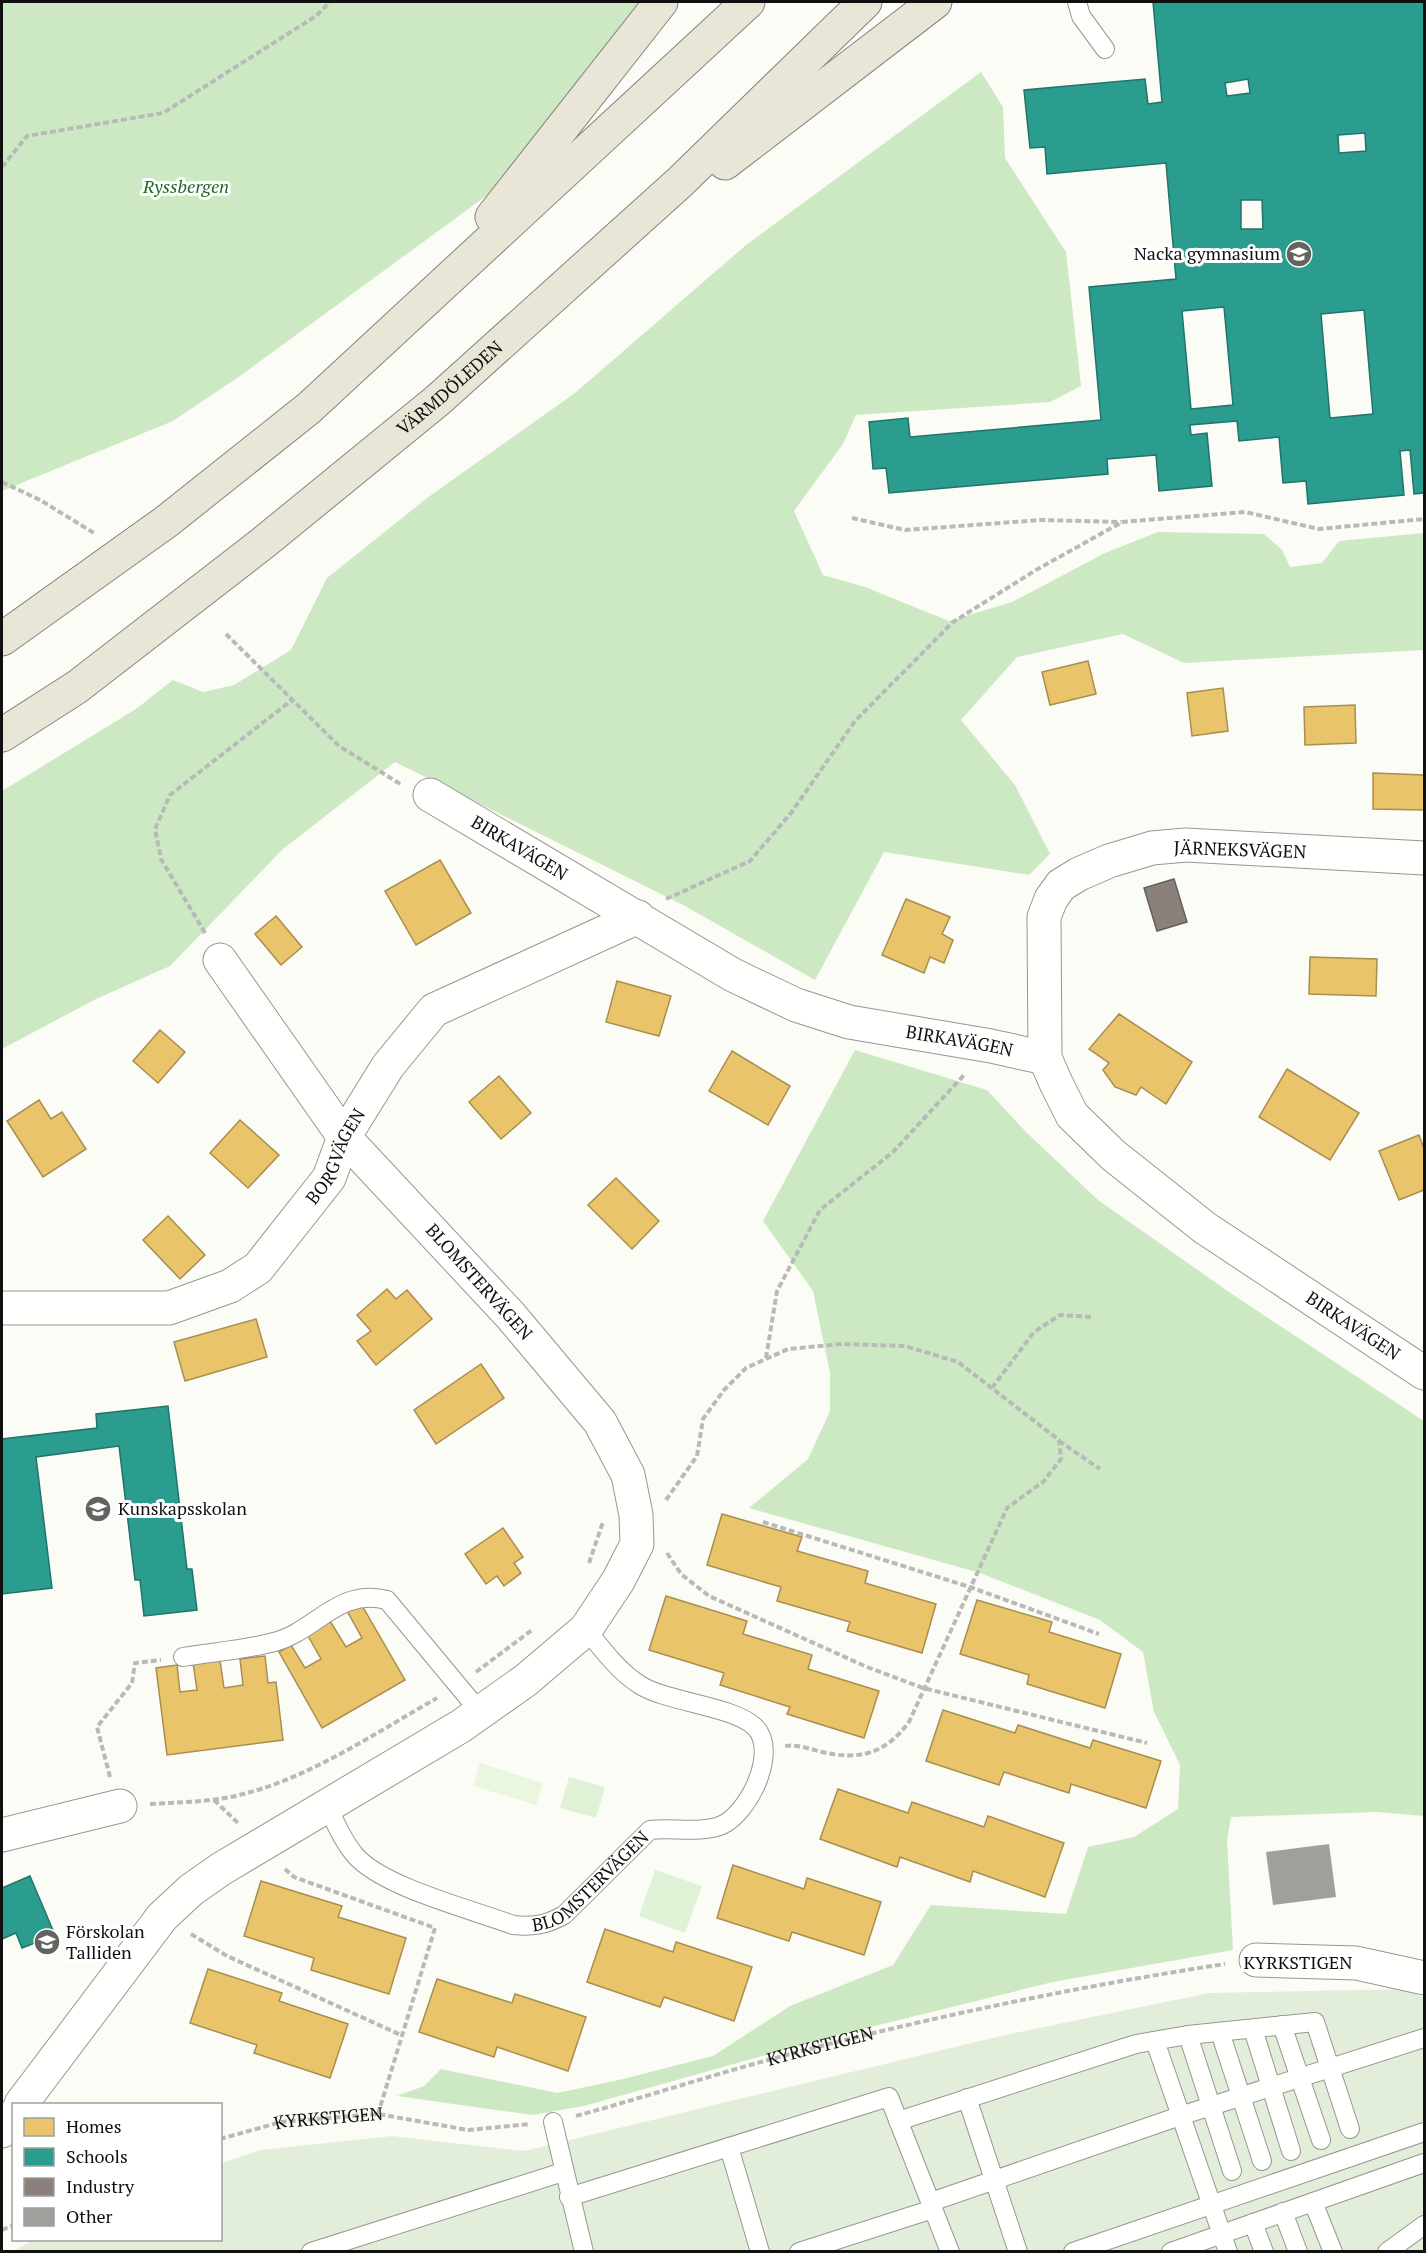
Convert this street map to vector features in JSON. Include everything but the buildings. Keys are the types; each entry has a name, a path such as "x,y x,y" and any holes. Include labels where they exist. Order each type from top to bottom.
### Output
{"highway":[{"path":"428,297 661,2"},
{"path":"2,639 167,521 292,422 748,2"},
{"name":"VÄRMDÖLEDEN","path":"2,735 77,687 263,543 438,400 679,183 865,2"},
{"path":"557,292 935,2"}],"street":[{"name":"BIRKAVÄGEN","path":"430,795 733,975 796,1005 849,1022 991,1046 1045,1058 1072,1115 1113,1155 1205,1228 1425,1373"},
{"name":"JÄRNEKSVÄGEN","path":"1045,1058 1044,917 1061,885 1079,874 1152,848 1186,845 1425,858"},
{"name":"BORGVÄGEN","path":"2,1308 169,1308 230,1286 258,1268 329,1178 344,1137 388,1066 434,1010 638,917"},
{"name":"BLOMSTERVÄGEN","path":"22,2103 162,1917 190,1890 259,1845 328,1806 480,1713 526,1680 586,1629 618,1581 637,1544 636,1515 628,1475 600,1422 511,1316 344,1137 220,960"},
{"path":"2,1834 120,1806"},
{"name":"KYRKSTIGEN","path":"1256,1960 1356,1963 1425,1978"},
{"path":"2,2131 12,2118"}],"lane":[{"path":"1077,2 1081,16 1105,49"},
{"path":"183,1657 276,1642 353,1599 373,1596 387,1600 480,1713"},
{"path":"586,1629 623,1671 641,1686 747,1722 756,1728 763,1750"},
{"name":"BLOMSTERVÄGEN","path":"328,1806 341,1835 355,1856 383,1878 513,1924 531,1927 549,1923 564,1915 650,1830 706,1828 722,1825 735,1817 742,1809 763,1768 763,1750"},
{"path":"898,2121 1136,2044 1188,2035 1315,2022 1350,2129"},
{"path":"1282,2025 1321,2140"},
{"path":"1253,2029 1291,2151"},
{"path":"1220,2032 1262,2161"},
{"path":"1188,2035 1232,2171"},
{"path":"799,2252 932,2206 993,2179 1180,2116 1425,2038"},
{"path":"1155,2041 1210,2206 1228,2252"},
{"path":"569,2197 889,2097 950,2252"},
{"path":"968,2098 1018,2252"},
{"path":"554,2122 563,2172 584,2252"},
{"path":"1073,2252 1425,2132"},
{"path":"729,2147 760,2252"},
{"path":"1171,2252 1425,2163"},
{"path":"311,2252 563,2172"},
{"path":"1312,2202 1334,2252"},
{"path":"1283,2212 1299,2252"},
{"path":"1253,2223 1264,2252"},
{"path":"1387,2252 1425,2225"}],"path":[{"path":"2,167 27,136 163,113 316,16 330,2"},
{"path":"2,482 40,500 95,533"},
{"path":"852,518 905,530 1041,520 1122,522 1245,512 1319,529 1425,519"},
{"path":"638,917 680,891 750,861 790,813 855,721 953,622 1036,570 1122,522"},
{"path":"226,634 339,746 399,784 430,795"},
{"path":"220,960 161,859 155,829 170,795 292,700"},
{"path":"766,1359 777,1291 820,1210 893,1152 991,1046"},
{"path":"992,1388 1034,1332 1059,1315 1092,1317"},
{"path":"586,1572 605,1517 657,1513 697,1456 703,1419 724,1390 746,1368 788,1349 842,1344 905,1346 958,1362 1100,1469"},
{"path":"763,1750 793,1745 827,1753 862,1754 883,1749 896,1740 909,1722 1007,1508 1044,1481 1061,1459 1059,1440"},
{"path":"763,1521 970,1587 1099,1634"},
{"path":"665,1549 681,1574 709,1596 867,1667 923,1688 1147,1743"},
{"path":"120,1806 213,1800 248,1793 323,1763 458,1686 541,1623"},
{"path":"108,1769 97,1727 132,1683 135,1663"},
{"path":"213,1800 294,1877 435,1928 378,2114"},
{"path":"162,1917 227,1956 401,2035"},
{"name":"KYRKSTIGEN","path":"222,2138 280,2122 378,2114 468,2130 554,2122 794,2053 961,2014 1158,1974 1256,1960"}],"green space":[{"name":"Ryssbergen","path":"2,2 643,2 523,169 240,376 173,421 2,491"},
{"path":"981,72 1003,107 1005,158 1066,252 1081,386 1050,402 856,415 843,444 794,511 823,575 865,587 949,621 1012,602 1105,553 1158,532 1264,534 1282,550 1290,567 1322,563 1339,541 1424,533 1424,650 1184,663 1123,634 1017,657 961,720 1015,785 1050,854 1029,875 884,852 815,980 685,906 395,762 283,849 170,966 96,999 2,1049 2,791 136,709 173,680 203,692 234,685 291,650 327,578 427,498 575,393 746,245"},
{"path":"855,1050 987,1090 1026,1132 1098,1200 1232,1294 1424,1421 1424,1816 1377,1812 1231,1817 1227,1840 1233,1950 1053,1982 834,2036 584,2106 532,2115 397,2096 424,2086 441,2069 557,2093 713,2056 790,2006 893,1965 931,1905 1066,1914 1088,1847 1134,1837 1178,1809 1180,1765 1154,1712 1143,1652 1100,1620 980,1573 749,1508 808,1459 830,1411 830,1373 813,1291 763,1221"},
{"path":"480,1763 543,1783 536,1805 473,1786"},
{"path":"569,1777 605,1787 596,1818 560,1808"},
{"path":"655,1870 702,1886 685,1933 639,1916"},
{"path":"1405,1989 1424,1998 1424,2251 12,2252 31,2241 222,2241 222,2163 261,2150 392,2136 524,2151 1005,2035 1209,1993"}],"place":[{"name":"Nacka gymnasium","path":"1299,254"},
{"name":"Kunskapsskolan","path":"98,1509"},
{"name":"Förskolan Talliden","path":"47,1942"}]}
